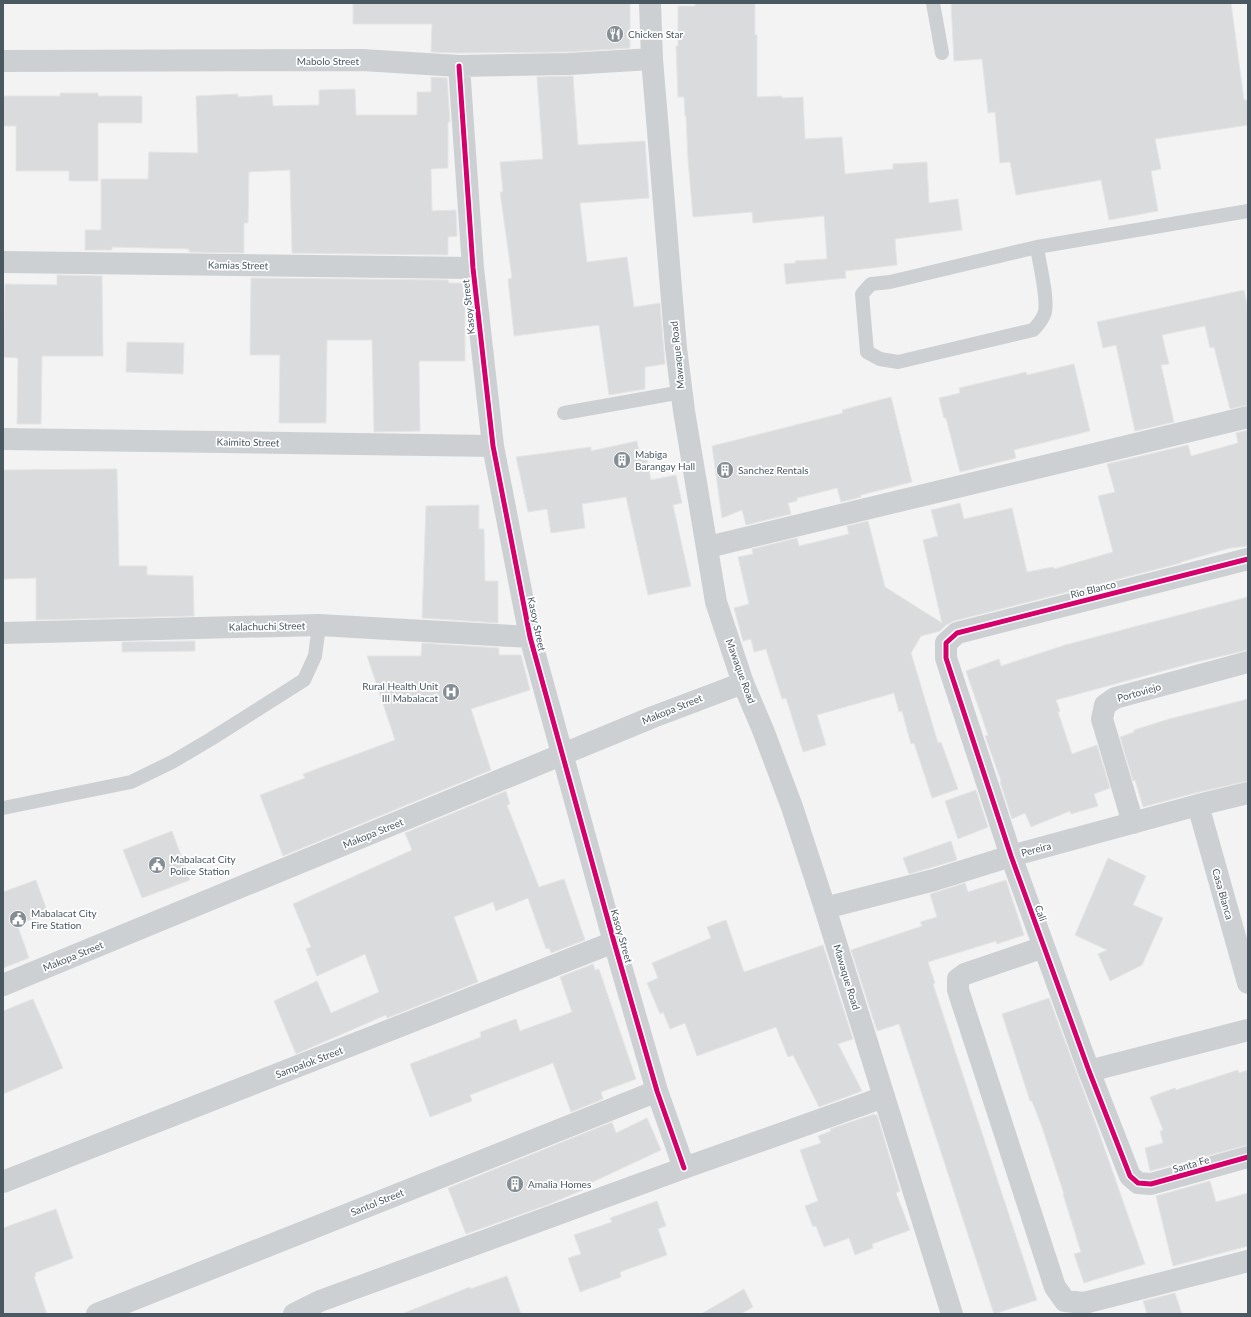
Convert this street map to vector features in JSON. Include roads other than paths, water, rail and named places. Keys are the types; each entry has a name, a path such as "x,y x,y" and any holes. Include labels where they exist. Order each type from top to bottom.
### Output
{"street":[{"name":"Mawaque Road","path":"650,3 652,59 675,341 716,602 743,682 792,807 952,1314"},
{"name":"Mabolo Street","path":"3,61 362,60 459,66 569,64 652,59"},
{"name":"Kasoy Street","path":"459,66 473,268 493,446 530,637 614,942 657,1091 684,1168"},
{"name":"Kamias Street","path":"3,262 473,268"},
{"path":"708,548 1248,417"},
{"name":"Kaimito Street","path":"3,439 493,446"},
{"name":"Rio Blanco","path":"946,643 957,633 1248,559"},
{"name":"Kalachuchi Street","path":"3,633 319,625 530,637"},
{"name":"Cali","path":"946,643 946,658 1011,856 1089,1071 1130,1176 1138,1183"},
{"name":"Portoviejo","path":"1133,823 1102,719 1105,705 1115,698 1248,662"},
{"name":"Makopa Street","path":"3,985 562,754 743,682"},
{"name":"Pereira","path":"825,908 934,880 1011,856 1198,805 1248,793"},
{"name":"Casa Blanca","path":"1198,805 1248,983"},
{"name":"Sampalok Street","path":"3,1182 614,942"},
{"path":"1044,947 965,974 958,979 958,990 1055,1287 1065,1301 1084,1303 1248,1261"},
{"path":"1089,1071 1248,1030"},
{"name":"Santol Street","path":"97,1314 657,1091"},
{"path":"294,1314 320,1301 684,1168 884,1097"},
{"name":"Santa Fe","path":"1138,1183 1151,1184 1248,1157"}],"lane":[{"path":"933,3 942,53"},
{"path":"1037,246 1045,297 1045,312 1041,322 1033,330 898,362 880,359 867,352 862,294 871,284 890,282 1037,246 1248,211"},
{"path":"564,413 682,392"},
{"path":"3,808 130,782 172,762 304,680 315,656 319,625"}],"place":[{"name":"Chicken Star","path":"615,34"},
{"name":"Mabiga Barangay Hall","path":"622,460"},
{"name":"Sanchez Rentals","path":"725,470"},
{"name":"Rural Health Unit III Mabalacat","path":"451,692"},
{"name":"Mabalacat City Police Station","path":"157,865"},
{"name":"Mabalacat City Fire Station","path":"18,919"},
{"name":"Amalia Homes","path":"515,1184"}]}
